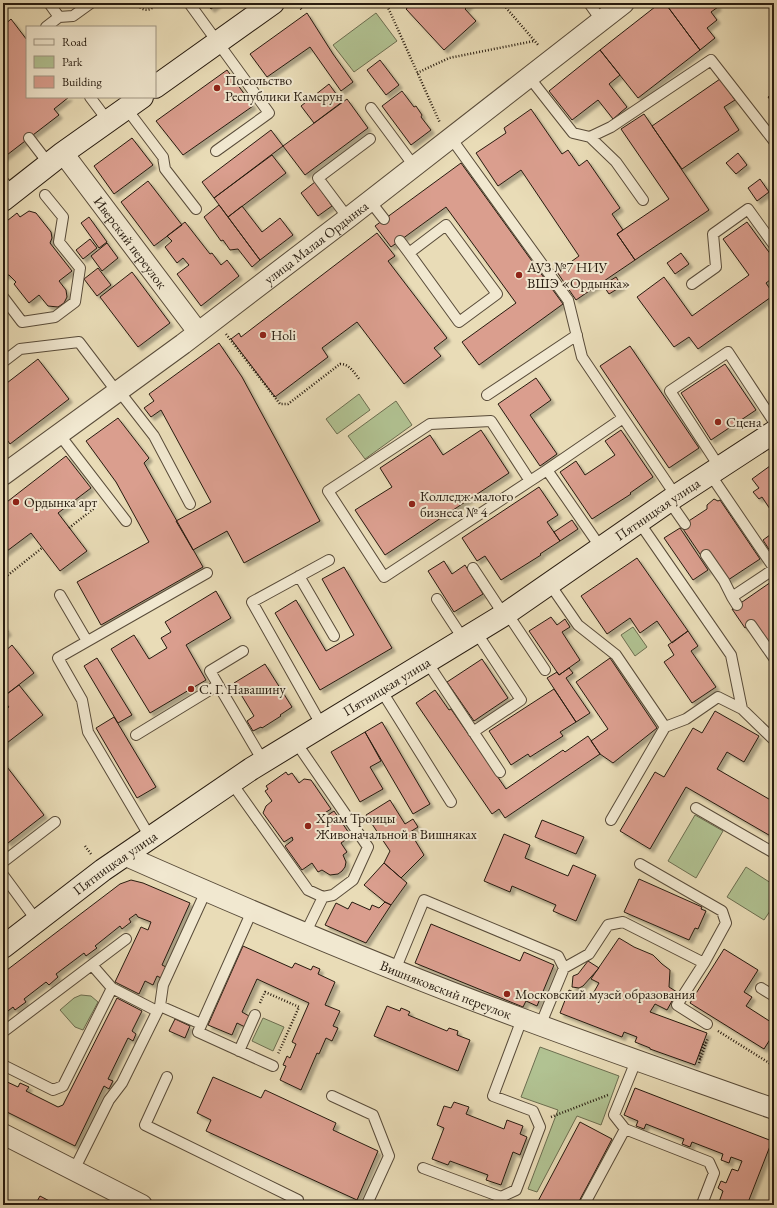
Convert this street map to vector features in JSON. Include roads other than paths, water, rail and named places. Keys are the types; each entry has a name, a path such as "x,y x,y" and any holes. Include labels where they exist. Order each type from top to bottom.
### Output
{"street":[{"path":"156,86 273,3"},
{"name":"улица Малая Ордынка","path":"3,475 198,332 370,201 414,166 446,132 529,77 624,3"},
{"path":"6,191 56,159 134,102"},
{"name":"Иверский переулок","path":"56,159 198,332"},
{"name":"Пятницкая улица","path":"3,947 124,855 231,782 295,741 505,614 673,498 774,432"},
{"name":"Вишняковский переулок","path":"124,855 305,934 395,970 540,1026 774,1109"},
{"path":"3,1134 142,1205"}],"lane":[{"path":"49,3 59,17"},
{"path":"47,26 59,17 72,16 91,3"},
{"path":"189,3 269,113 216,151"},
{"path":"589,3 602,20"},
{"path":"590,137 610,127 712,60 774,141"},
{"path":"529,77 573,133 590,137 616,162 643,200"},
{"path":"91,98 108,121"},
{"path":"134,102 163,157 166,169 196,210"},
{"path":"371,108 414,166"},
{"path":"446,132 568,300 582,357 623,418 673,498 685,524"},
{"path":"29,138 56,159"},
{"path":"348,218 318,178 370,139"},
{"path":"3,297 22,322 56,317 75,302 80,268 59,242 63,217 46,195"},
{"path":"370,201 384,219"},
{"path":"692,284 716,266 713,234 748,209 774,245"},
{"path":"400,241 408,253 459,322 497,294 446,225 408,253"},
{"path":"487,395 576,335"},
{"path":"3,362 20,349 79,342 154,436 190,504"},
{"path":"706,555 724,581 735,601 774,569 715,471 670,390 728,352 774,422"},
{"path":"530,481 491,421 438,423 430,424 328,491 384,577 547,470 623,418"},
{"path":"59,434 126,521"},
{"path":"547,470 601,548"},
{"path":"640,522 731,655 742,709"},
{"path":"322,726 252,602 329,560"},
{"path":"473,568 545,670"},
{"path":"150,837 88,732 82,700 58,658 207,573"},
{"path":"299,576 334,636"},
{"path":"549,583 578,625 616,656 665,727"},
{"path":"60,595 86,641"},
{"path":"437,599 470,636 521,700 473,732"},
{"path":"751,625 774,658"},
{"path":"243,651 210,671 263,761"},
{"path":"427,662 500,772"},
{"path":"136,735 218,685"},
{"path":"381,690 451,802"},
{"path":"611,820 665,727 686,719 718,697 742,709 774,740"},
{"path":"231,782 308,890 323,897 332,895 353,880 368,847 295,741"},
{"path":"696,808 774,853"},
{"path":"3,862 56,822"},
{"path":"640,864 722,911 726,923 704,963 677,1005 710,1026"},
{"path":"3,875 38,921"},
{"path":"74,1170 109,1100 122,1083 159,1008 163,985 206,891"},
{"path":"305,934 323,897"},
{"path":"395,970 424,900 558,956 564,968"},
{"path":"252,911 198,1032 273,1066"},
{"path":"540,1026 564,968 589,954 608,925 623,922 704,963"},
{"path":"3,1032 126,939"},
{"path":"92,965 112,988 201,1024"},
{"path":"3,1065 52,1090 63,1086 112,988"},
{"path":"760,988 774,996"},
{"path":"239,1051 255,1015"},
{"path":"423,1168 501,1197 516,1190 540,1127 533,1111 493,1096 522,1019"},
{"path":"636,1061 614,1115 625,1129 710,1162 714,1173 703,1205"},
{"path":"167,1077 145,1125 298,1200 298,1205"},
{"path":"332,1096 373,1115 389,1156 367,1204 365,1205"},
{"path":"584,1205 625,1129"}],"tram line":[{"path":"771,1205 774,1198"}],"place":[{"name":"Посольство Республики Камерун","path":"217,88"},
{"name":"АУЗ №7 НИУ ВШЭ «Ордынка»","path":"519,275"},
{"name":"Holi","path":"263,335"},
{"name":"Сцена","path":"718,422"},
{"name":"Ордынка арт","path":"16,502"},
{"name":"Колледж малого бизнеса № 4","path":"412,504"},
{"name":"С. Г. Навашину","path":"191,689"},
{"name":"Храм Троицы Живоначальной в Вишняках","path":"308,826"},
{"name":"Московский музей образования","path":"507,994"}]}
